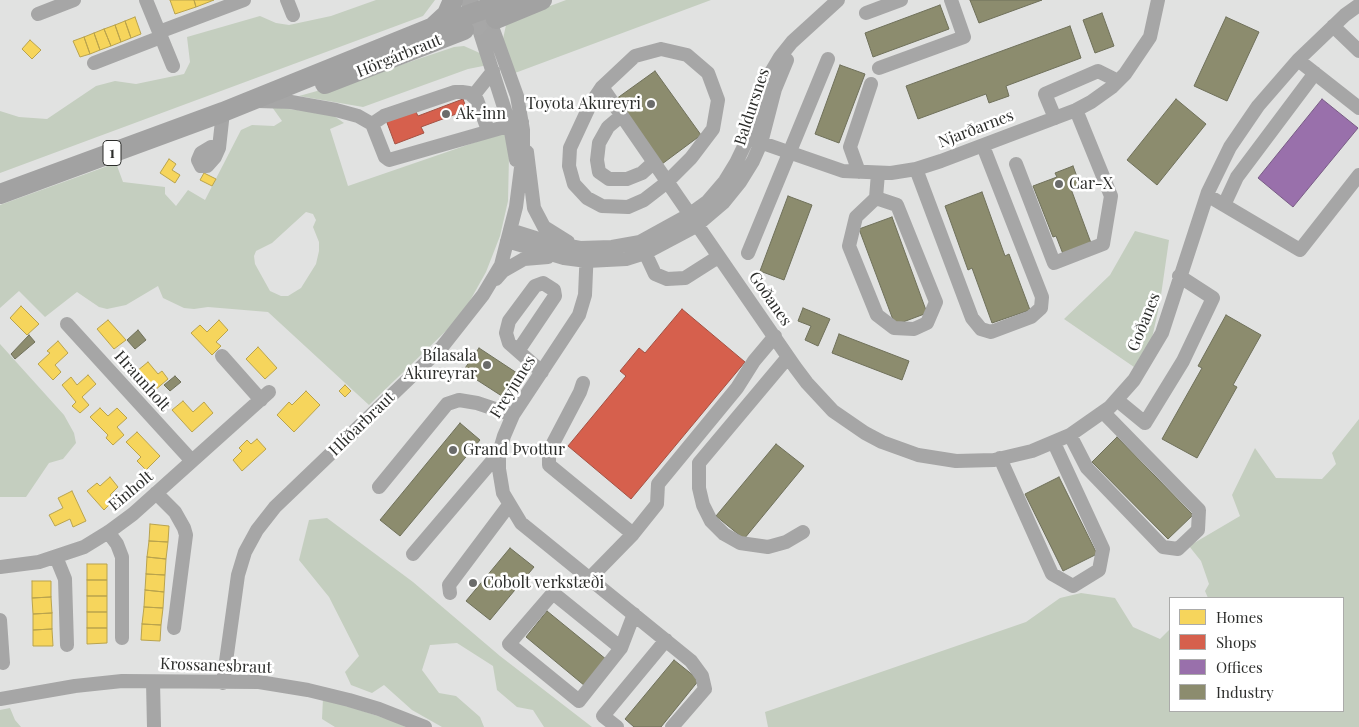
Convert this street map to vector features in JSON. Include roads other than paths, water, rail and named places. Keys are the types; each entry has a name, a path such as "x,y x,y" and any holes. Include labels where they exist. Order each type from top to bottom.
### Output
{"highway":[{"path":"431,28 444,18 453,0"},
{"name":"Hörgárbraut","path":"0,194 224,112 431,28 510,0"},
{"name":"Hörgárbraut","path":"252,101 322,85 480,11 542,0"}],"street":[{"path":"38,14 74,0"},
{"path":"146,0 173,66"},
{"path":"94,63 244,0"},
{"path":"287,0 293,15"},
{"name":"Baldursnes","path":"509,235 626,259 722,203 740,182 754,141 790,55 811,26 838,0"},
{"path":"866,13 901,0"},
{"path":"879,68 964,38 950,0"},
{"name":"Njarðarnes","path":"754,141 843,171 878,173 916,169 983,146 1076,110 1091,102 1118,81 1137,58 1150,37 1158,0"},
{"name":"Goðanes","path":"602,87 692,221 807,383 833,410 848,422 882,442 900,449 937,458 975,461 1032,452 1070,435 1117,400 1134,380 1154,350 1168,316 1206,195 1230,147 1258,106 1298,60 1333,26 1359,5"},
{"name":"Hlíðarbraut","path":"480,11 493,71 518,126"},
{"name":"Hlíðarbraut","path":"223,682 238,575 245,552 257,530 275,507 442,347 483,295 501,264 516,207 519,171 523,152 510,75 480,11"},
{"path":"1333,26 1359,50"},
{"path":"652,50 670,50 687,55 708,73 718,100 713,129 691,158 666,183 636,204 620,208 594,203 580,192 574,184 568,166 570,148 590,105 602,87 627,61 652,50"},
{"path":"748,252 828,60"},
{"path":"1298,60 1359,108"},
{"path":"473,96 493,71"},
{"path":"1055,118 1045,94 1098,71 1118,81"},
{"path":"1224,205 1237,177 1315,73"},
{"path":"859,172 850,147 871,84"},
{"path":"372,124 378,118 455,92 462,92 473,96 477,100 488,130"},
{"path":"252,101 290,102 358,116 372,124 385,157 389,160 488,130 518,126 532,200 539,219 554,234 585,252"},
{"path":"1016,164 1054,263 1103,244 1111,196 1076,110"},
{"path":"219,148 219,131 224,112"},
{"path":"621,116 608,127 599,143 597,160 600,172 609,179 626,179 642,173 653,163"},
{"path":"916,169 972,318 981,329 991,332 1031,317 1041,308 1042,297 983,146"},
{"path":"876,198 898,205 936,302 927,323 914,329 894,328 876,315 849,246 856,217 876,198 878,173"},
{"path":"1206,195 1300,250 1359,175"},
{"name":"Baldursnes","path":"509,235 564,258 585,252"},
{"path":"643,248 655,274 667,279 685,278 718,257"},
{"name":"Freyjunes","path":"585,252 585,295 579,315 513,416 499,453 499,469 503,493 521,523 691,661 702,676 705,689 672,727"},
{"path":"483,295 503,272 524,259 542,256 564,258"},
{"path":"1117,400 1145,423 1183,361 1213,298 1180,276"},
{"name":"Hraunholt","path":"67,324 192,461"},
{"path":"590,578 633,534 657,504 658,484 737,388 754,361 775,336"},
{"path":"518,351 542,372"},
{"name":"Einholt","path":"0,567 39,562 84,547 108,532 156,494 265,396 222,356"},
{"path":"788,356 699,463 699,488 703,505 711,521 724,534 740,543 768,546 786,542 803,532"},
{"path":"582,383 579,395 549,452 549,465 633,534"},
{"path":"379,487 447,404 459,400 477,403 513,416"},
{"path":"1070,435 1087,468 1163,547 1178,549 1198,530 1199,510 1103,412"},
{"path":"1000,458 1052,574 1073,586 1099,570 1103,550 1054,443"},
{"path":"413,554 499,453"},
{"path":"156,494 175,512 186,535 174,628"},
{"path":"450,593 449,585 509,505"},
{"path":"108,532 117,544 122,558 122,638"},
{"path":"56,556 65,579 67,645"},
{"path":"620,648 553,593 509,644 579,701 620,648 634,614"},
{"path":"0,620 3,663"},
{"path":"617,727 603,716 666,640"},
{"name":"Krossanesbraut","path":"0,699 75,686 122,681 259,682 314,691 379,709 425,727"},
{"path":"153,682 154,727"}],"place":[{"name":"Toyota Akureyri","path":"651,104"},
{"name":"Ak-inn","path":"446,114"},
{"name":"Car-X","path":"1059,184"},
{"name":"Bílasala Akureyrar","path":"487,365"},
{"name":"Grand Þvottur","path":"453,450"},
{"name":"Cobolt verkstæði","path":"473,583"}]}
